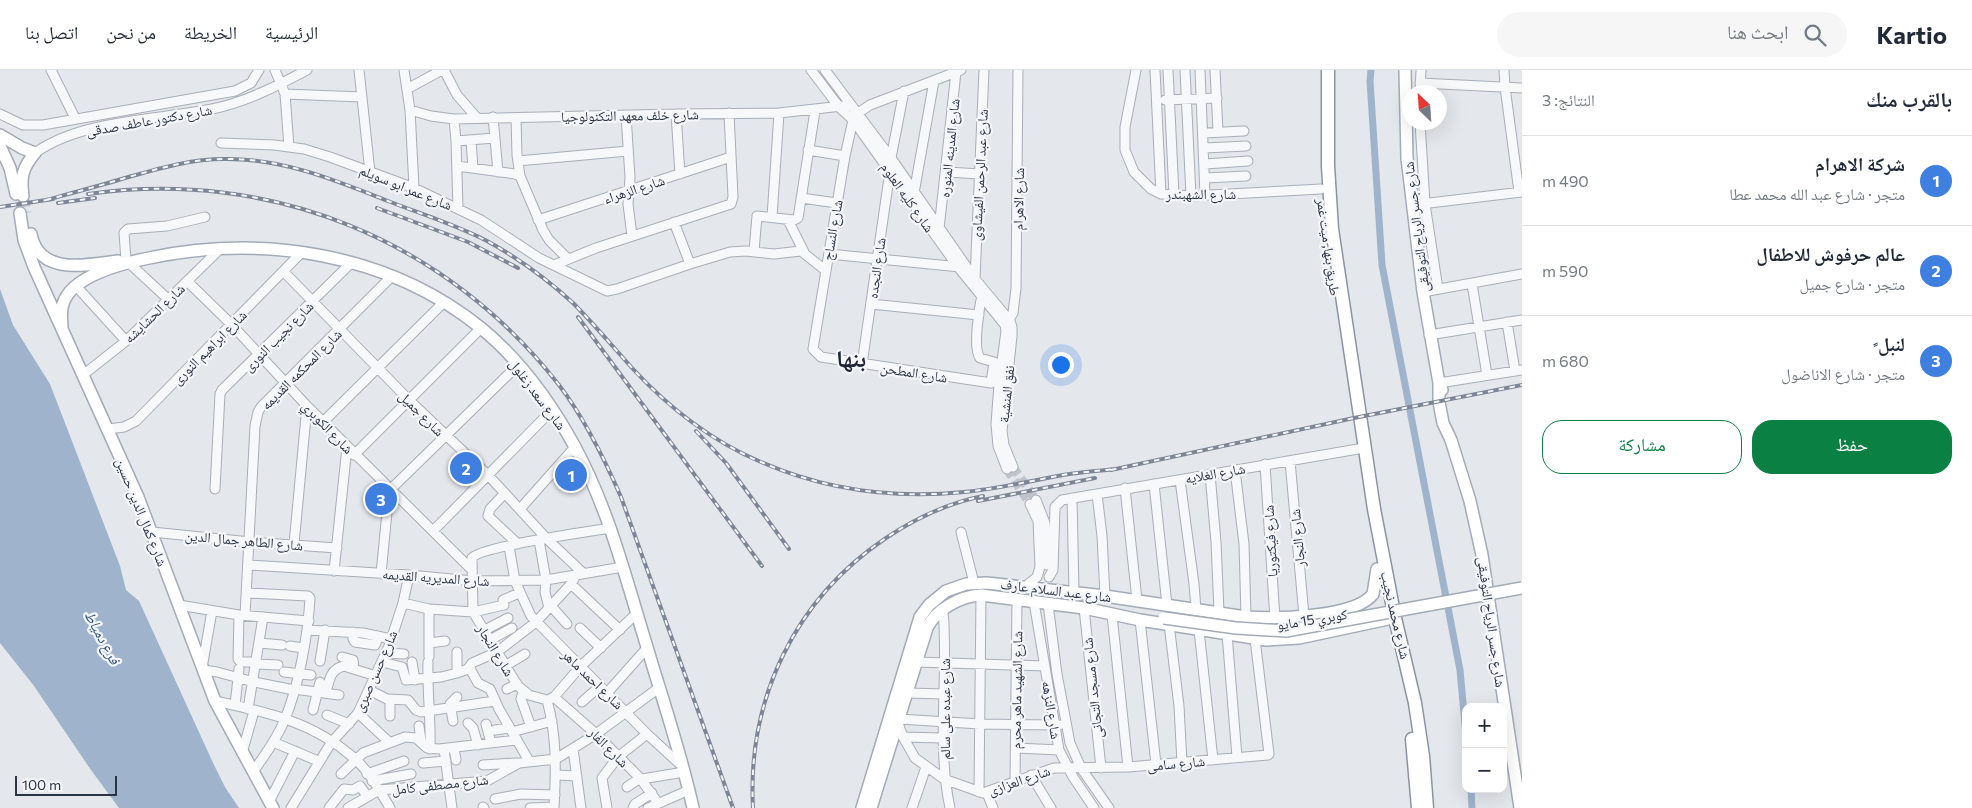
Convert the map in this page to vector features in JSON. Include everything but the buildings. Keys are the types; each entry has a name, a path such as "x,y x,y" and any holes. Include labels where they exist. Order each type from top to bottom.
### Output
{"highway":[{"name":"طريق بنها, ميت غمر","path":"1321,70 1321,189 1358,423"},
{"name":"طريق بنها, ميت غمر","path":"1328,70 1328,186 1331,245"},
{"name":"شارع محمد نجيب","path":"1358,423 1358,449 1415,703 1420,773 1418,808"},
{"name":"شارع محمد نجيب","path":"1358,423 1377,569 1403,678 1419,757"},
{"name":"شارع محمد نجيب","path":"1420,773 1427,808"}],"main road":[{"name":"شارع جسر الرياح التوفيقى","path":"1405,70 1406,135 1413,205 1423,292 1439,384 1440,407 1445,429 1451,440 1470,501 1482,555 1520,795 1520,808"},
{"path":"0,135 22,148 35,152 22,171 20,196 0,146"},
{"name":"شارع سعد زغلول","path":"23,213 39,254 44,259 61,264 127,262 178,252 221,248 252,247 302,252 351,263 392,276 444,302 481,328 536,386 575,447 592,482 611,528 660,687 684,769 693,808"},
{"name":"شارع كمال الدين حسين","path":"23,213 28,253 108,429 152,532 215,701 271,805"},
{"name":"شارع سعد زغلول","path":"62,329 63,302 76,286 90,276 127,262"},
{"name":"شارع عبد السلام عارف","path":"1166,615 1196,609 1246,617 1275,619 1304,616 1360,604 1366,600 1374,589 1377,569"},
{"name":"كوبري 15 مايو","path":"1140,620 1146,615 1166,615 1286,625 1522,581"},
{"path":"966,597 962,590 970,583"},
{"name":"شارع عبد السلام عارف","path":"871,808 897,722 920,617 941,594 970,583 1026,586 1137,600 1199,630 1255,639 1299,638 1388,619"},
{"name":"كوبري 15 مايو","path":"1105,596 1110,604 1166,615 1236,628 1286,631 1522,588"},
{"path":"941,594 948,597 946,608"},
{"name":"شارع عبد السلام عارف","path":"862,808 897,722 929,624 946,608 966,597 981,595 1084,608 1140,620"}],"street":[{"path":"51,70 75,118"},
{"name":"شارع دكتور عاطف صدقى","path":"0,114 13,122 33,126 236,91 251,84 259,70"},
{"path":"275,70 286,94 289,147"},
{"name":"شارع دكتور عاطف صدقى","path":"35,152 90,128 213,109 236,103 307,70"},
{"path":"359,70 370,172"},
{"path":"404,70 410,110 414,188"},
{"path":"407,90 443,70 457,95 477,118"},
{"name":"شارع عبد الرحمن الفيشاوى","path":"974,279 984,70"},
{"name":"شارع الاهرام","path":"1007,323 1014,308 1016,288 1018,70"},
{"name":"شارع الشهبندر","path":"1136,70 1125,127 1125,150 1134,172 1151,189 1161,194 1191,196 1321,189"},
{"path":"1155,70 1161,194"},
{"path":"1168,70 1174,195"},
{"path":"1185,70 1191,196"},
{"path":"1200,70 1205,195"},
{"path":"1215,70 1218,132"},
{"path":"1420,85 1421,70"},
{"path":"1413,205 1520,192 1518,154 1505,87 1504,70"},
{"path":"856,117 870,105 959,71"},
{"name":"شارع المدينه المنوره","path":"939,229 959,71"},
{"name":"شارع كليه العلوم","path":"819,72 851,105 856,117 890,171 982,294 1007,323"},
{"name":"شارع كليه العلوم","path":"819,72 840,108 856,117 891,158 962,267 974,279 982,294"},
{"path":"914,193 934,81"},
{"path":"1447,88 1522,88"},
{"path":"236,91 236,103"},
{"path":"891,158 904,91"},
{"path":"286,94 362,96"},
{"path":"1157,100 1217,98"},
{"name":"شارع خلف معهد التكنولوجيا","path":"410,110 431,116 454,119 729,113 779,114 840,108 851,105"},
{"path":"754,251 755,218 758,215 791,220 798,216 815,111"},
{"path":"554,266 567,258 732,203 729,113"},
{"path":"676,114 680,174"},
{"path":"772,217 779,114"},
{"path":"626,115 628,204 632,236"},
{"path":"493,117 498,172"},
{"name":"شارع النساج","path":"813,349 837,203 856,117"},
{"path":"516,118 520,176 538,220 549,240 567,258"},
{"path":"454,119 458,208"},
{"name":"شارع جسر الرياح التوفيقى","path":"1420,130 1425,204 1438,289"},
{"path":"1204,133 1244,131"},
{"path":"456,141 495,138"},
{"path":"472,140 473,168"},
{"name":"شارع عمر ابو سويلم","path":"221,143 289,147 317,153 414,188 458,208 504,233 554,266 602,289 611,290 730,252 754,251 774,254 792,251 804,252"},
{"path":"1204,148 1246,146"},
{"path":"808,150 846,156"},
{"path":"518,161 628,151"},
{"name":"شارع الزهراء","path":"538,220 731,158"},
{"path":"1204,164 1248,161"},
{"path":"457,166 520,176"},
{"name":"شارع النجده","path":"862,364 890,171"},
{"path":"947,172 980,174"},
{"path":"1205,178 1246,176"},
{"path":"801,198 837,203"},
{"path":"169,300 127,262 124,233 128,229 167,226 206,217"},
{"path":"791,220 804,252 826,270"},
{"path":"674,222 690,264"},
{"name":"شارع الحشايشه","path":"83,374 126,341 221,248"},
{"name":"شارع ابراهيم النورى","path":"108,429 124,427 136,421 302,252"},
{"path":"829,254 962,267"},
{"name":"شارع نجيب النورى","path":"215,489 220,394 222,390 351,263"},
{"name":"شارع جميل","path":"284,272 377,368 505,493 543,540 580,574"},
{"path":"1423,292 1522,274"},
{"name":"شارع المحكمه القديمه","path":"257,663 241,662 238,659 242,615 247,593 256,419 262,407 392,276"},
{"name":"شارع الكوبري","path":"187,281 260,354 285,383 347,447 472,570"},
{"path":"1472,284 1487,375"},
{"path":"76,286 126,341"},
{"path":"871,304 979,316 982,294"},
{"path":"323,422 444,302"},
{"name":"شارع المطحن","path":"813,349 821,357 989,383 992,381 994,364 991,360 984,360 978,355 979,316"},
{"path":"1430,335 1522,320"},
{"path":"1439,384 1518,370 1507,322"},
{"name":"نفق المنشية","path":"1007,323 1012,327 1012,336 1002,432 1010,468"},
{"path":"354,454 481,328"},
{"path":"381,574 388,502 391,491 518,365"},
{"path":"294,544 307,406"},
{"path":"433,531 552,410"},
{"path":"334,571 347,447"},
{"path":"520,510 575,447"},
{"name":"شارع الغلايه","path":"1072,498 1358,449"},
{"name":"شارع النجار","path":"1290,461 1304,616"},
{"name":"شارع فيكتوريا","path":"1265,464 1275,619"},
{"path":"1235,470 1244,544 1246,617"},
{"path":"1210,474 1216,542 1218,612"},
{"path":"1180,480 1196,609"},
{"path":"1154,484 1166,615 1179,706 1182,763"},
{"path":"1125,488 1137,600"},
{"path":"505,493 490,509 488,516 513,545"},
{"path":"1097,494 1105,596"},
{"path":"1049,577 1053,570 1055,507 1062,500 1072,498 1074,592"},
{"path":"1026,586 1037,577 1040,567 1038,521 1033,502 1045,523 1049,577 1053,589"},
{"path":"472,570 472,558 475,554 513,545 611,528"},
{"name":"شارع الطاهر جمال الدين","path":"152,532 250,542 337,548"},
{"path":"962,532 970,583"},
{"path":"543,540 545,592 550,607 567,624"},
{"name":"شارع احمد ماهر","path":"513,545 515,582 527,610 536,622 684,769"},
{"name":"شارع المديريه القديمه","path":"249,564 473,581 515,582 546,580 623,567"},
{"name":"شارع النجار","path":"472,570 473,612 483,631 505,666 529,696 551,698"},
{"path":"382,662 402,667 406,680 427,679 457,673 470,667 472,663 497,652 536,622 580,574"},
{"name":"شارع حسن صبرى","path":"291,808 331,742 358,713 386,653 403,603 409,575"},
{"path":"571,584 620,630"},
{"path":"247,593 308,596 310,598 308,625 298,673 285,718 273,742 253,772"},
{"path":"403,603 429,609 473,612 503,603 519,593"},
{"path":"981,595 980,724 983,792 993,808"},
{"name":"شارع الشهيد ماهر محرم","path":"1016,781 1017,600"},
{"name":"شارع النزهه","path":"1034,602 1059,750 1067,767 1094,808"},
{"name":"شارع النزهه","path":"1048,604 1057,674 1070,743 1081,768 1109,808"},
{"path":"179,605 263,617 325,630 353,632 355,642 374,645 378,636 391,639"},
{"name":"شارع عبده على سالم","path":"946,608 942,738 944,779 950,808"},
{"name":"شارع مسجد التجانى","path":"1084,608 1101,768"},
{"path":"429,609 427,679 430,712 430,749"},
{"path":"212,611 203,669 254,682 294,689 321,689 339,695"},
{"path":"530,808 554,808 556,759 551,698 580,667 637,613"},
{"path":"1112,614 1128,767"},
{"path":"242,753 251,710 263,617"},
{"path":"483,631 508,618"},
{"path":"1140,620 1156,764"},
{"path":"490,640 512,628"},
{"path":"580,628 601,648"},
{"path":"320,661 325,630"},
{"path":"1199,630 1213,760"},
{"path":"1227,634 1237,758"},
{"name":"شارع سامى","path":"1081,768 1182,763 1269,754 1255,639"},
{"path":"429,642 445,642"},
{"path":"260,643 303,648"},
{"path":"607,693 647,648"},
{"path":"457,652 457,673"},
{"path":"354,666 356,653"},
{"path":"386,653 404,654"},
{"path":"505,666 525,654"},
{"path":"342,657 352,660 354,666"},
{"path":"412,662 415,680"},
{"path":"917,662 1045,666"},
{"path":"257,663 311,675"},
{"path":"313,710 321,689 336,669 344,666 354,666 376,676"},
{"path":"470,667 478,683 490,689 494,701 529,761"},
{"path":"235,705 239,669"},
{"path":"582,702 600,686"},
{"path":"507,689 520,687 521,699 531,727"},
{"name":"شارع مصطفى كامل","path":"348,808 379,790 487,781 519,763 556,759 596,734 660,687"},
{"path":"369,690 382,698 404,698 417,711 430,712 494,701"},
{"path":"907,694 944,694"},
{"path":"453,721 450,708 451,701 457,698"},
{"name":"شارع الفار","path":"551,698 596,734 641,778 658,803"},
{"path":"390,699 390,716"},
{"path":"215,701 285,718 309,728 355,759 379,790 386,807"},
{"path":"358,713 389,742"},
{"path":"327,715 349,724"},
{"path":"341,774 355,759 368,750 409,736 421,741 430,749 454,748 491,743 513,733 552,721"},
{"path":"897,722 1066,725"},
{"path":"897,722 942,738"},
{"name":"شارع العزازى","path":"897,722 916,758 926,767 944,779 983,792 1054,768 1081,768"},
{"path":"468,723 473,728 478,745"},
{"path":"486,724 491,743"},
{"path":"419,726 421,741"},
{"path":"495,730 513,733"},
{"path":"607,808 602,778 618,757 647,734"},
{"path":"273,742 318,762"},
{"path":"454,748 456,760"},
{"path":"1016,748 1059,750"},
{"path":"444,749 452,808"},
{"path":"573,749 581,808"},
{"path":"271,805 295,751"},
{"path":"370,777 404,761"},
{"path":"423,763 446,761"},
{"path":"483,765 519,763"},
{"path":"912,808 926,767"},
{"path":"627,787 641,778 684,769"},
{"path":"370,777 411,774"},
{"path":"556,775 577,776"},
{"path":"1031,775 1046,806"},
{"path":"330,808 344,789 353,790 360,786 367,796"},
{"path":"648,808 689,790"},
{"path":"633,808 635,804 652,793"},
{"path":"495,799 521,794 555,795"}],"water":[{"name":"فرع دمياط","path":"0,289 13,325 50,384 120,566 126,590 139,601 214,765 225,787 239,808 119,808 34,686 0,643"}],"waterway":[{"path":"1371,70 1370,81 1382,265 1460,670 1463,703"},
{"path":"1471,793 1472,808"}],"tunnel":[{"path":"23,196 26,213"},
{"path":"1013,467 1036,500"},
{"path":"1007,469 1030,504"}],"railway":[{"path":"46,200 161,168 211,159 246,160 287,166 328,178 451,225 475,235 510,254 543,277 573,303 633,369 676,410 709,434 743,454 785,472 835,486 861,490 886,493 938,494 976,491 1069,474 1116,469"},
{"path":"88,194 156,189 222,192 287,205 349,225 408,254 463,290 514,334 559,385 586,425 608,468 621,497 733,808"},
{"path":"58,203 95,198"},
{"path":"0,207 53,199"},
{"path":"377,208 468,242 518,268"},
{"path":"578,317 762,566"},
{"path":"1111,470 1354,418 1522,385"},
{"path":"696,431 726,463 789,549"},
{"path":"978,501 1095,478"},
{"path":"753,808 753,768 758,728 768,691 783,655 802,621 826,591 854,563 886,538 933,512 983,496"}],"place":[{"name":"عالم حرفوش للاطفال","path":"466,468"},
{"name":"شركة الاهرام","path":"571,475"},
{"name":"لنبل ً","path":"381,499"}],"district":[{"name":"بنها","path":"851,357"}]}
